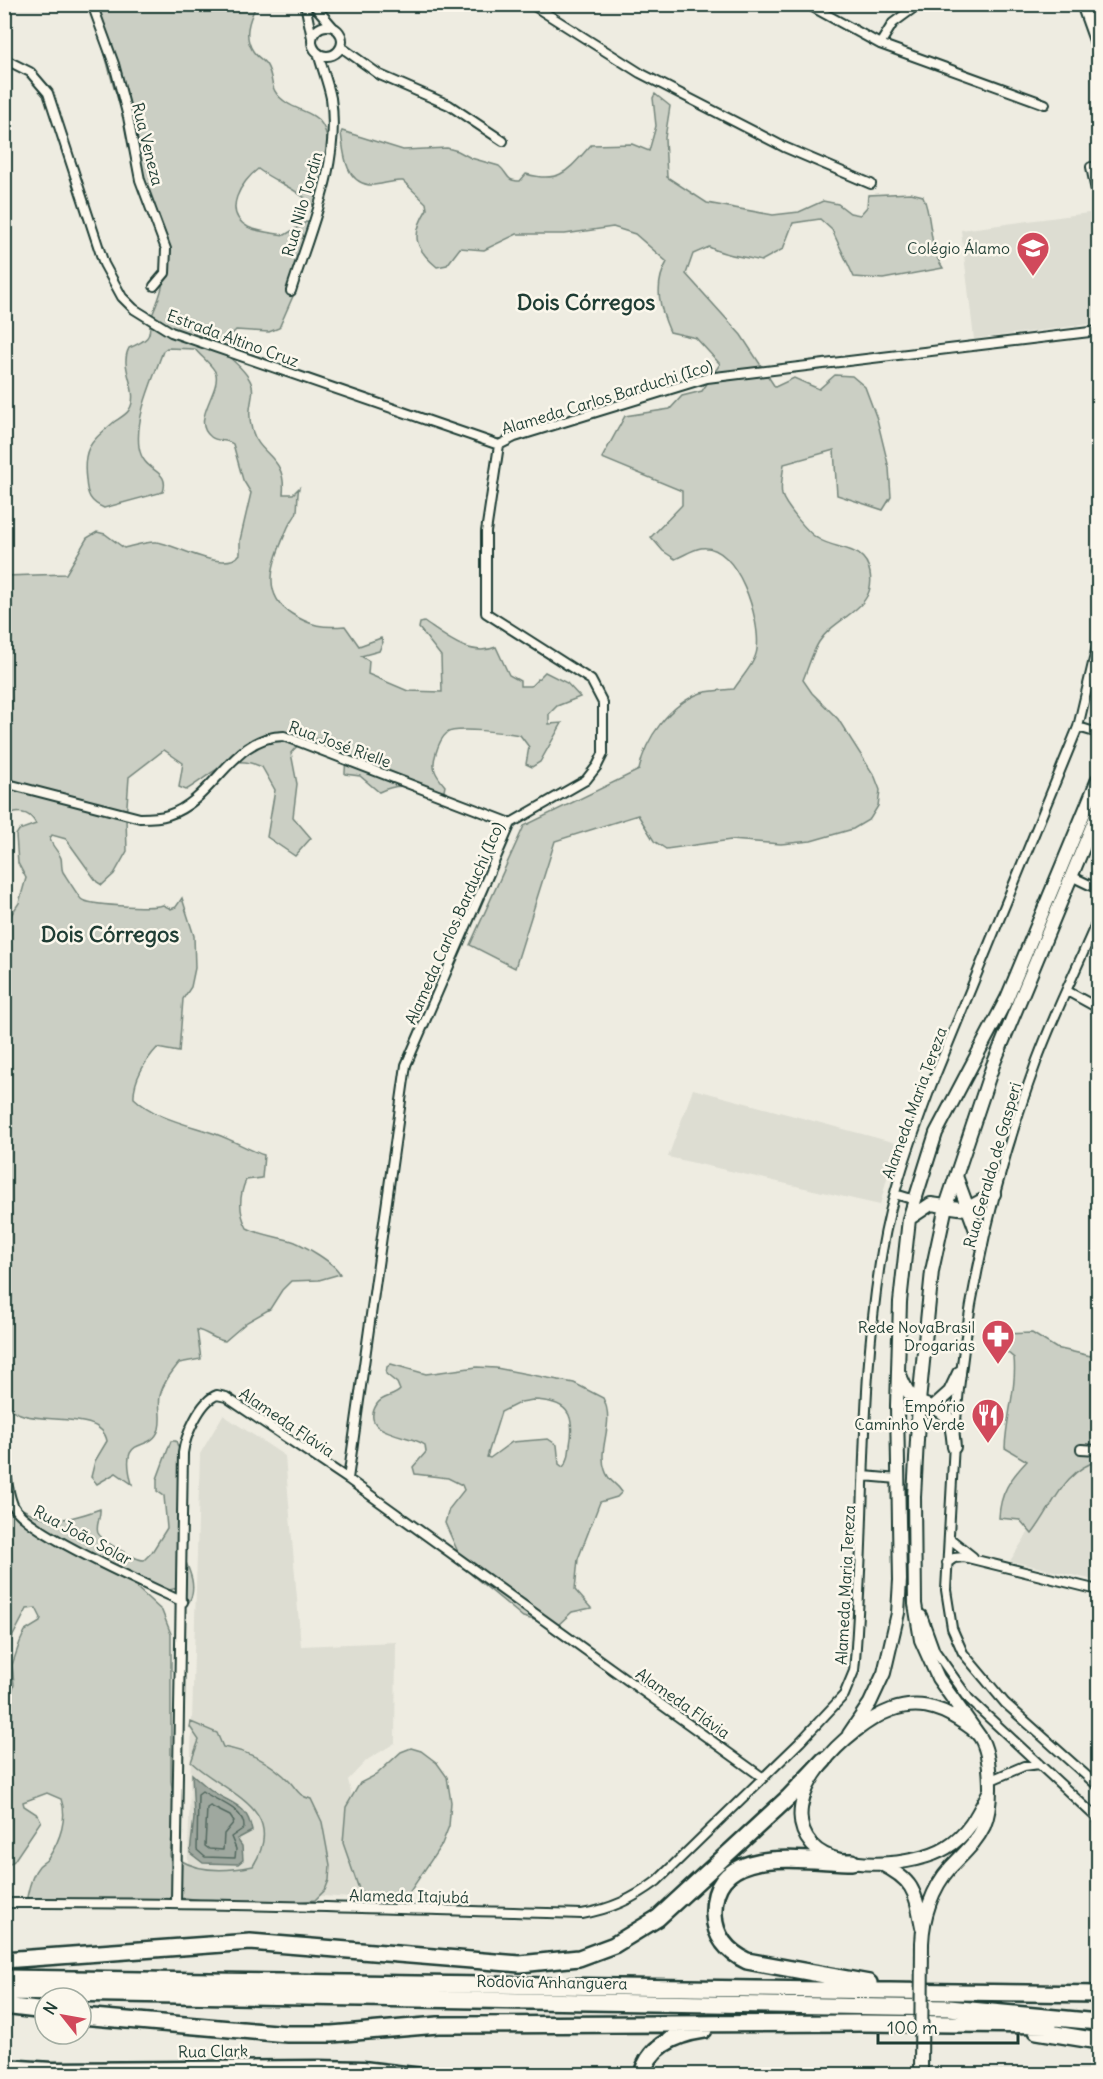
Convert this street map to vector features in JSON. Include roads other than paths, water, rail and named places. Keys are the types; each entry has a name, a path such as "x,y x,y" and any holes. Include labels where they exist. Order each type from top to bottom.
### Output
{"highway":[{"path":"4,1960 250,1942 520,1964 579,1958 614,1945 658,1918 789,1797 824,1760"},
{"path":"852,1862 765,1859 739,1868 724,1882 715,1903 715,1925 723,1943 737,1956 757,1964 944,1992"},
{"name":"Rodovia Anhanguera","path":"4,1978 1098,1994"},
{"name":"Rodovia Anhanguera","path":"4,1992 949,2008 1098,2024"},
{"path":"4,2006 33,2010"},
{"path":"93,2017 286,2034 332,2034 438,2025 1098,2024"},
{"path":"642,2074 650,2057 670,2040 691,2032 751,2024"},
{"path":"984,2025 1098,2041"}],"main road":[{"path":"1083,4 1098,46"},
{"path":"1097,4 1098,9"},
{"path":"989,1786 975,1820 962,1836 929,1857 879,1863 852,1862 832,1858 812,1845 802,1826 806,1791 824,1760 849,1734 870,1703 891,1651 900,1580 898,1479 900,1302 909,1219 936,1133 1007,998 1098,779"},
{"path":"923,1937 938,1884 983,1828 989,1814 989,1786 980,1737 935,1672 921,1640 915,1604 914,1497 919,1402 932,1271 946,1206 993,1065 1073,877 1098,812"},
{"path":"956,1176 966,1209 981,1244"},
{"path":"909,1219 926,1206 966,1209 994,1194"},
{"path":"899,1373 905,1388 919,1402 934,1406 951,1423 954,1447"},
{"path":"919,1422 950,1392 959,1374"},
{"path":"849,1734 874,1717 894,1709 920,1705 947,1713 965,1723 980,1737"},
{"path":"879,1863 903,1876 911,1884 916,1895 923,1937 921,2072"}],"street":[{"name":"Rua Veneza","path":"92,4 114,64 128,117 140,180 166,249 165,273 154,286"},
{"path":"305,4 312,40 318,53 332,56 341,47 341,35 313,4"},
{"path":"531,4 661,84 784,147 871,184"},
{"path":"807,4 880,44 1045,104"},
{"path":"880,44 893,23 919,4"},
{"path":"312,40 320,28 334,28"},
{"path":"341,47 380,75 449,105 503,141"},
{"name":"Rua Nilo Tordin","path":"291,291 327,175 332,148 331,97 318,53"},
{"name":"Estrada Altino Cruz","path":"4,59 30,72 48,93 104,264 122,297 134,309 171,332 499,445"},
{"path":"1091,167 1098,200"},
{"name":"Alameda Carlos Barduchi (Ico)","path":"348,1479 406,1065 512,823 591,774 603,754 603,703 591,680 486,613 486,532 499,445 515,437 707,378 1098,331"},
{"name":"Alameda Maria Tereza","path":"762,1777 800,1742 844,1695 852,1677 858,1621 874,1311 882,1251 895,1194 931,1086 1078,727 1098,642"},
{"path":"1078,727 1098,733"},
{"name":"Rua José Rielle","path":"4,783 140,818 161,816 183,807 196,798 244,749 258,740 284,736 512,823"},
{"path":"1073,877 1098,889"},
{"name":"Rua Geraldo de Gasperi","path":"1098,919 1038,1059 994,1194 981,1244 959,1374 947,1563 948,1613 963,1653 1005,1703 1098,1786"},
{"path":"1067,991 1098,1008"},
{"path":"895,1194 915,1200"},
{"name":"Alameda Flávia","path":"176,1902 184,1447 190,1429 213,1396 226,1397 348,1479 762,1777"},
{"name":"Rua João Solar","path":"4,1427 10,1498 18,1514 85,1554 183,1602"},
{"path":"1081,1449 1098,1450"},
{"path":"864,1476 898,1479"},
{"path":"949,1538 978,1560"},
{"path":"947,1563 954,1558 978,1560 1098,1590"},
{"path":"915,1604 934,1651 956,1684 1098,1819"},
{"path":"989,1786 1024,1766 1039,1764"},
{"name":"Alameda Itajubá","path":"4,1903 176,1902 296,1908 582,1914 600,1911 636,1897 657,1881 762,1777"},
{"name":"Rua Clark","path":"4,2065 52,2072 320,2066 363,2067 422,2074"}],"water":[{"path":"192,1774 211,1790 238,1806 247,1815 252,1831 237,1839 242,1846 243,1860 238,1864 203,1863 190,1853 194,1818"}],"place":[{"name":"Colégio Álamo","path":"1033,277"},
{"name":"Rede NovaBrasil Drogarias","path":"998,1365"},
{"name":"Empório Caminho Verde","path":"988,1444"}],"district":[{"name":"Dois Córregos","path":"586,302"},
{"name":"Dois Córregos","path":"110,934"}]}
